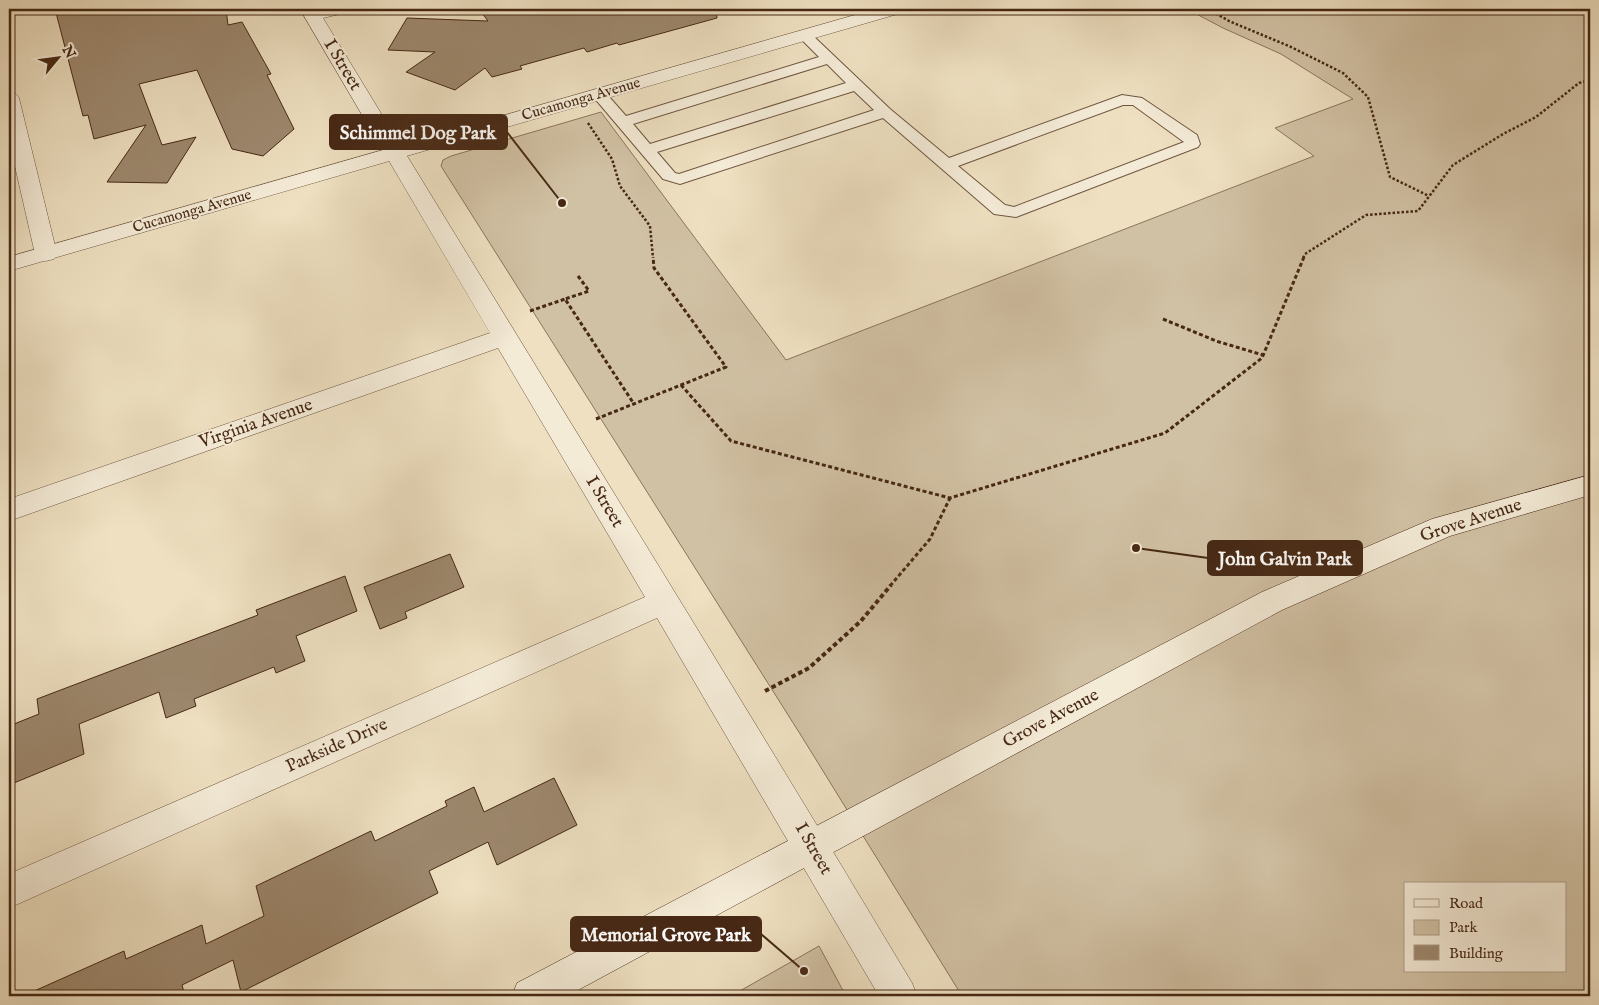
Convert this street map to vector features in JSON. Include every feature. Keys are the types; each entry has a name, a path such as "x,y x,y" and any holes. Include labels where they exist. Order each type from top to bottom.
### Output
{"street":[{"name":"Cucamonga Avenue","path":"9,264 895,9"},
{"name":"I Street","path":"320,11 395,153 899,996"},
{"path":"9,98 46,254"},
{"name":"Virginia Avenue","path":"9,510 504,337"},
{"name":"Grove Avenue","path":"530,996 1272,602 1442,527 1590,485"},
{"name":"Parkside Drive","path":"9,891 664,601"}],"lane":[{"path":"804,35 884,112 948,164 1000,210 1016,212 1192,144 1191,138 1137,101 1122,100 948,164"},
{"path":"623,122 829,59"},
{"path":"647,150 857,86"},
{"path":"599,94 669,176 680,179 884,112"}],"path":[{"path":"1208,9 1229,21 1291,47 1343,74 1368,97 1390,177 1430,196"},
{"path":"681,385 731,441 950,498 1165,433 1263,355 1305,254 1366,215 1418,211 1453,164 1536,116 1578,83 1590,80"},
{"path":"587,122 599,137 612,159 620,186 650,226 654,268 726,367 596,419"},
{"path":"530,311 589,291 578,276"},
{"path":"565,299 634,404"},
{"path":"1163,319 1216,341 1263,355"},
{"path":"765,691 809,668 861,621 930,539 950,498"}],"green space":[{"path":"1187,9 1590,9 1590,996 962,996 802,737 441,166 443,160 451,156 601,112 786,360 1314,156 1275,128 1353,99 1281,54 1223,28"},
{"path":"819,946 846,996 731,996"}],"building":[{"path":"55,9 226,9 228,25 242,22 271,74 267,75 294,129 263,156 232,149 197,70 139,84 162,145 196,137 167,183 107,182 146,125 94,139 88,115 83,116"},
{"path":"479,9 716,9 717,18 619,45 617,43 587,52 584,48 520,66 522,69 492,77 485,68 455,90 406,72 435,52 388,50 407,18 488,21"},
{"path":"450,554 464,587 405,612 407,618 380,629 364,587"},
{"path":"345,576 357,611 296,636 305,661 276,673 274,667 194,699 196,706 166,718 159,692 79,724 84,754 9,785 9,726 39,714 37,699 258,615 256,610"},
{"path":"554,778 577,825 497,865 488,842 429,871 438,893 241,992 233,960 182,985 185,996 23,996 124,951 126,959 202,925 206,944 264,916 256,886 371,831 375,841 447,806 445,801 474,787 484,812"}],"place":[{"name":"Schimmel Dog Park","path":"562,203"},
{"name":"John Galvin Park","path":"1136,548"},
{"name":"Memorial Grove Park","path":"804,971"}]}
